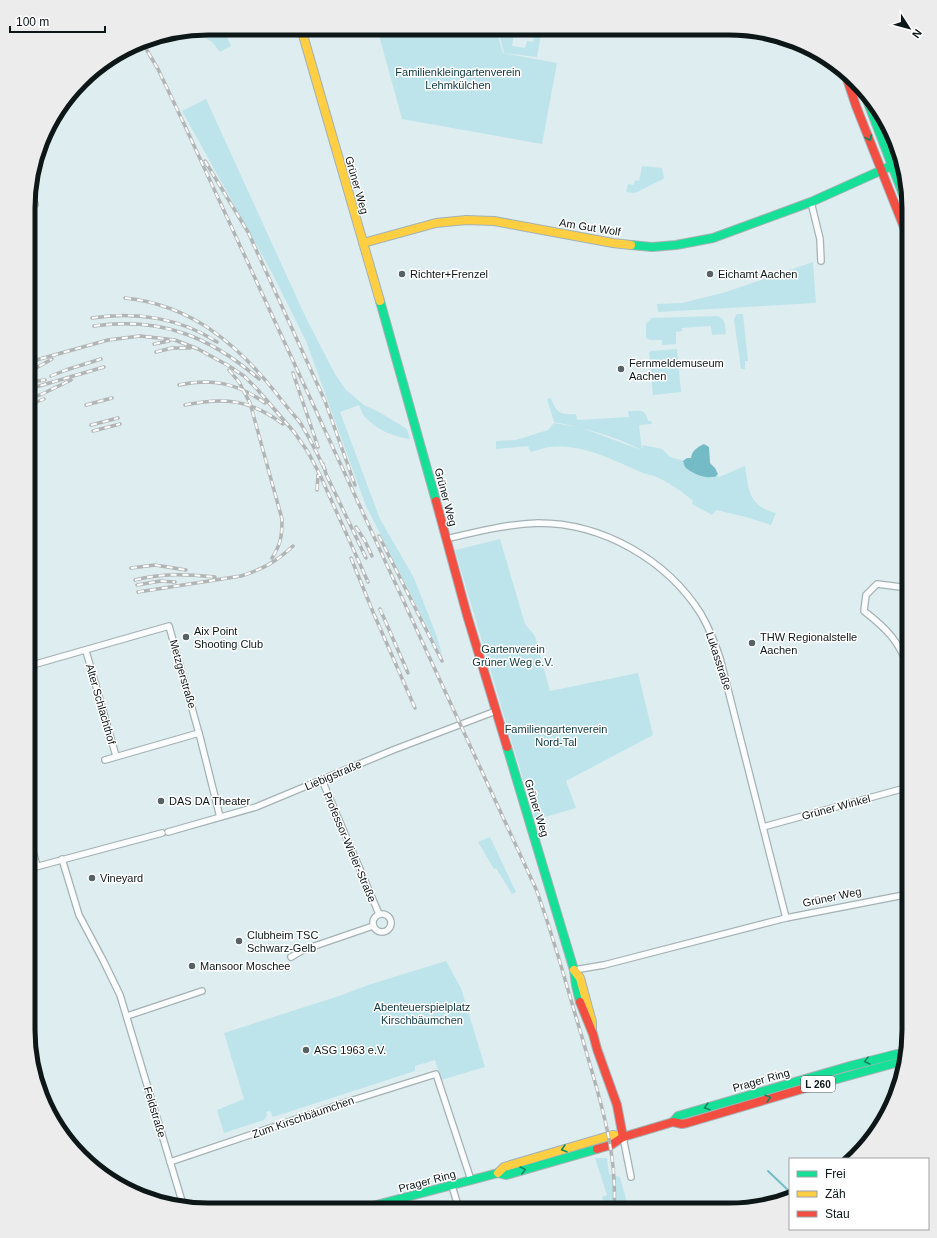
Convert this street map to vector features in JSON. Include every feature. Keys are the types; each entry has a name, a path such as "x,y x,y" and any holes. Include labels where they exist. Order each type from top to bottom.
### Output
{"street":[{"name":"Grüner Weg","path":"303,35 496,711 574,970 580,978 592,1022 592,1032 597,1051 623,1123 623,1137"},
{"path":"848,84 902,222"},
{"path":"870,108 901,190"},
{"name":"Am Gut Wolf","path":"363,243 436,223 466,220 494,221 613,243 652,247 676,245 713,238 811,202 892,166"},
{"path":"811,202 820,239 821,261"},
{"name":"Lukasstraße","path":"446,539 506,526 538,523 562,525 590,531 615,540 636,551 664,571 684,592 709,629 724,670 786,918"},
{"path":"902,587 877,584 866,595 864,611 886,628 895,640 902,654"},
{"name":"Metzgerstraße","path":"35,664 169,626 199,733 220,817"},
{"name":"Alter Schlachthof","path":"86,651 116,756"},
{"name":"Liebigstraße","path":"37,866 165,833 256,807 393,750 496,711"},
{"path":"105,760 199,733"},
{"name":"Professor-Wieler-Straße","path":"322,780 379,914"},
{"name":"Grüner Winkel","path":"763,827 902,788"},
{"path":"35,859 37,866"},
{"name":"Feldstraße","path":"62,859 79,915 120,995 182,1201"},
{"name":"Grüner Weg","path":"574,970 604,965 786,918 902,895"},
{"name":"Professor-Wieler-Straße","path":"384,913 391,919 392,924 386,931 381,932 376,930 374,926 373,921 379,914 384,913"},
{"name":"Professor-Wieler-Straße","path":"292,957 303,950 374,926"},
{"path":"127,1016 202,991"},
{"name":"Prager Ring","path":"385,1203 498,1173 506,1175 548,1164 611,1145 623,1137 673,1122 682,1124 899,1062"},
{"name":"Zum Kirschbäumchen","path":"170,1162 436,1074 471,1180"},
{"path":"623,1137 631,1177"},
{"path":"452,1186 457,1203"}],"green space":[{"path":"200,35 226,35 231,46 220,52 212,42"},
{"name":"Familienkleingartenverein Lehmkülchen","path":"379,35 498,35 503,53 557,63 542,144 402,119"},
{"path":"500,35 514,35 512,46 525,48 527,41 533,42 534,35 541,35 537,57 504,53"},
{"path":"206,99 306,318 335,374 346,390 364,405 407,429 410,439 398,437 386,432 375,426 365,417 359,405 340,412 380,519 414,578 436,634 443,658 366,506 306,341 272,273 182,111"},
{"path":"642,166 662,168 663,179 635,193 626,192 628,184 634,185 635,180 639,181"},
{"path":"813,262 816,303 658,312 657,304 682,303 726,292"},
{"path":"737,314 743,314 748,361 745,361 745,369 741,369 734,319"},
{"path":"717,316 724,320 726,334 712,335 711,326 682,328 682,331 676,332 676,344 662,345 662,340 650,340 646,338 646,324 652,318"},
{"path":"677,349 681,392 653,395 649,353 651,351"},
{"path":"551,398 557,410 566,414 576,414 577,420 629,417 628,411 644,412 648,421 651,421 652,424 639,425 642,450 643,445 662,449 670,457 699,465 719,477 745,466 749,490 755,502 767,510 776,513 771,525 716,510 712,515 692,504 693,501 675,487 664,481 609,458 585,450 561,446 542,448 531,452 528,446 496,449 496,441 516,440 548,430 554,423 578,427 554,422 547,399","holes":["584,429 620,440 641,450"]},
{"name":"Familiengartenverein Nord-Tal","path":"500,539 525,624 535,636 550,691 638,673 653,735 566,781 576,808 535,820 455,550"},
{"path":"490,837 516,892 512,894 496,868 494,869 478,842"},
{"name":"Abenteuerspielplatz Kirschbäumchen","path":"446,961 461,988 485,1067 441,1080 435,1060 415,1066 415,1071 273,1117 270,1111 266,1112 267,1115 264,1120 224,1133 217,1110 244,1099 224,1033 342,995 368,985"},
{"path":"595,1158 607,1158 609,1174 620,1177 627,1203 604,1203 602,1197 607,1195"}],"water":[{"path":"704,444 709,447 710,463 718,474 715,477 700,476 689,471 685,467 683,461 687,458 691,458 692,453 699,446"}],"waterway":[{"path":"768,1171 789,1191"}],"railway":[{"path":"145,47 158,69 185,126 536,889 549,925 606,1122 613,1166 614,1203"},
{"path":"205,161 248,232 325,401 355,485"},
{"path":"125,298 149,302 171,309 210,329 228,343 261,375 299,421 310,439 325,470"},
{"path":"92,318 124,315 157,318 188,327 217,342"},
{"path":"94,326 141,324 162,327 183,333 222,351 259,379"},
{"path":"35,360 108,340 140,336 175,340 198,349 229,366 244,376 257,389 294,432 308,452 320,475 368,582"},
{"path":"154,344 169,341"},
{"path":"156,352 172,348 190,348"},
{"path":"35,369 52,359"},
{"path":"51,376 101,359"},
{"path":"35,387 104,367"},
{"path":"229,370 239,382 250,403 282,519 280,540 272,558"},
{"path":"293,373 318,447"},
{"path":"35,381 45,380"},
{"path":"35,396 71,380"},
{"path":"179,385 202,382 224,384 255,396 265,403"},
{"path":"86,405 112,398"},
{"path":"35,403 44,399"},
{"path":"185,405 212,401 236,402 259,409 283,424"},
{"path":"91,425 118,418"},
{"path":"93,431 120,424"},
{"path":"323,464 326,474 366,558"},
{"path":"317,490 318,475"},
{"path":"356,527 372,556"},
{"path":"379,536 442,661"},
{"path":"138,592 241,576 256,571 269,564 293,546"},
{"path":"351,558 415,708"},
{"path":"131,568 155,565 186,570"},
{"path":"135,580 156,576 175,575 215,577"},
{"path":"137,585 160,581 175,582"},
{"path":"380,609 408,673"}],"traffic: fast":[{"path":"870,108 901,190"},
{"path":"631,245 652,247 676,245 713,238 811,202 891,166"},
{"path":"380,301 436,501"},
{"path":"507,747 574,970 580,1002"},
{"path":"673,1122 678,1116 850,1066 897,1054 900,1055"},
{"path":"826,1082 899,1062"},
{"path":"384,1203 498,1173 506,1175 597,1149"}],"traffic: slow":[{"path":"303,35 380,301"},
{"path":"363,243 436,223 466,220 494,221 631,245"},
{"path":"574,970 580,978 592,1022 592,1031"},
{"path":"498,1173 504,1167 609,1136 613,1135 623,1137"}],"traffic: jam":[{"path":"848,84 902,222"},
{"path":"436,501 467,615 507,747"},
{"path":"580,1002 593,1034 617,1105 623,1137"},
{"path":"597,1149 611,1145 623,1137 673,1122 682,1124 687,1123 826,1082"}],"place":[{"name":"Richter+Frenzel","path":"402,274"},
{"name":"Eichamt Aachen","path":"710,274"},
{"name":"Fernmeldemuseum Aachen","path":"621,369"},
{"name":"Aix Point Shooting Club","path":"186,637"},
{"name":"THW Regionalstelle Aachen","path":"752,643"},
{"name":"DAS DA Theater","path":"161,801"},
{"name":"Vineyard","path":"92,878"},
{"name":"Clubheim TSC Schwarz-Gelb","path":"239,941"},
{"name":"Mansoor Moschee","path":"192,966"},
{"name":"ASG 1963 e.V.","path":"306,1050"}],"park label":[{"name":"Gartenverein Grüner Weg e.V.","path":"513,655"}]}
